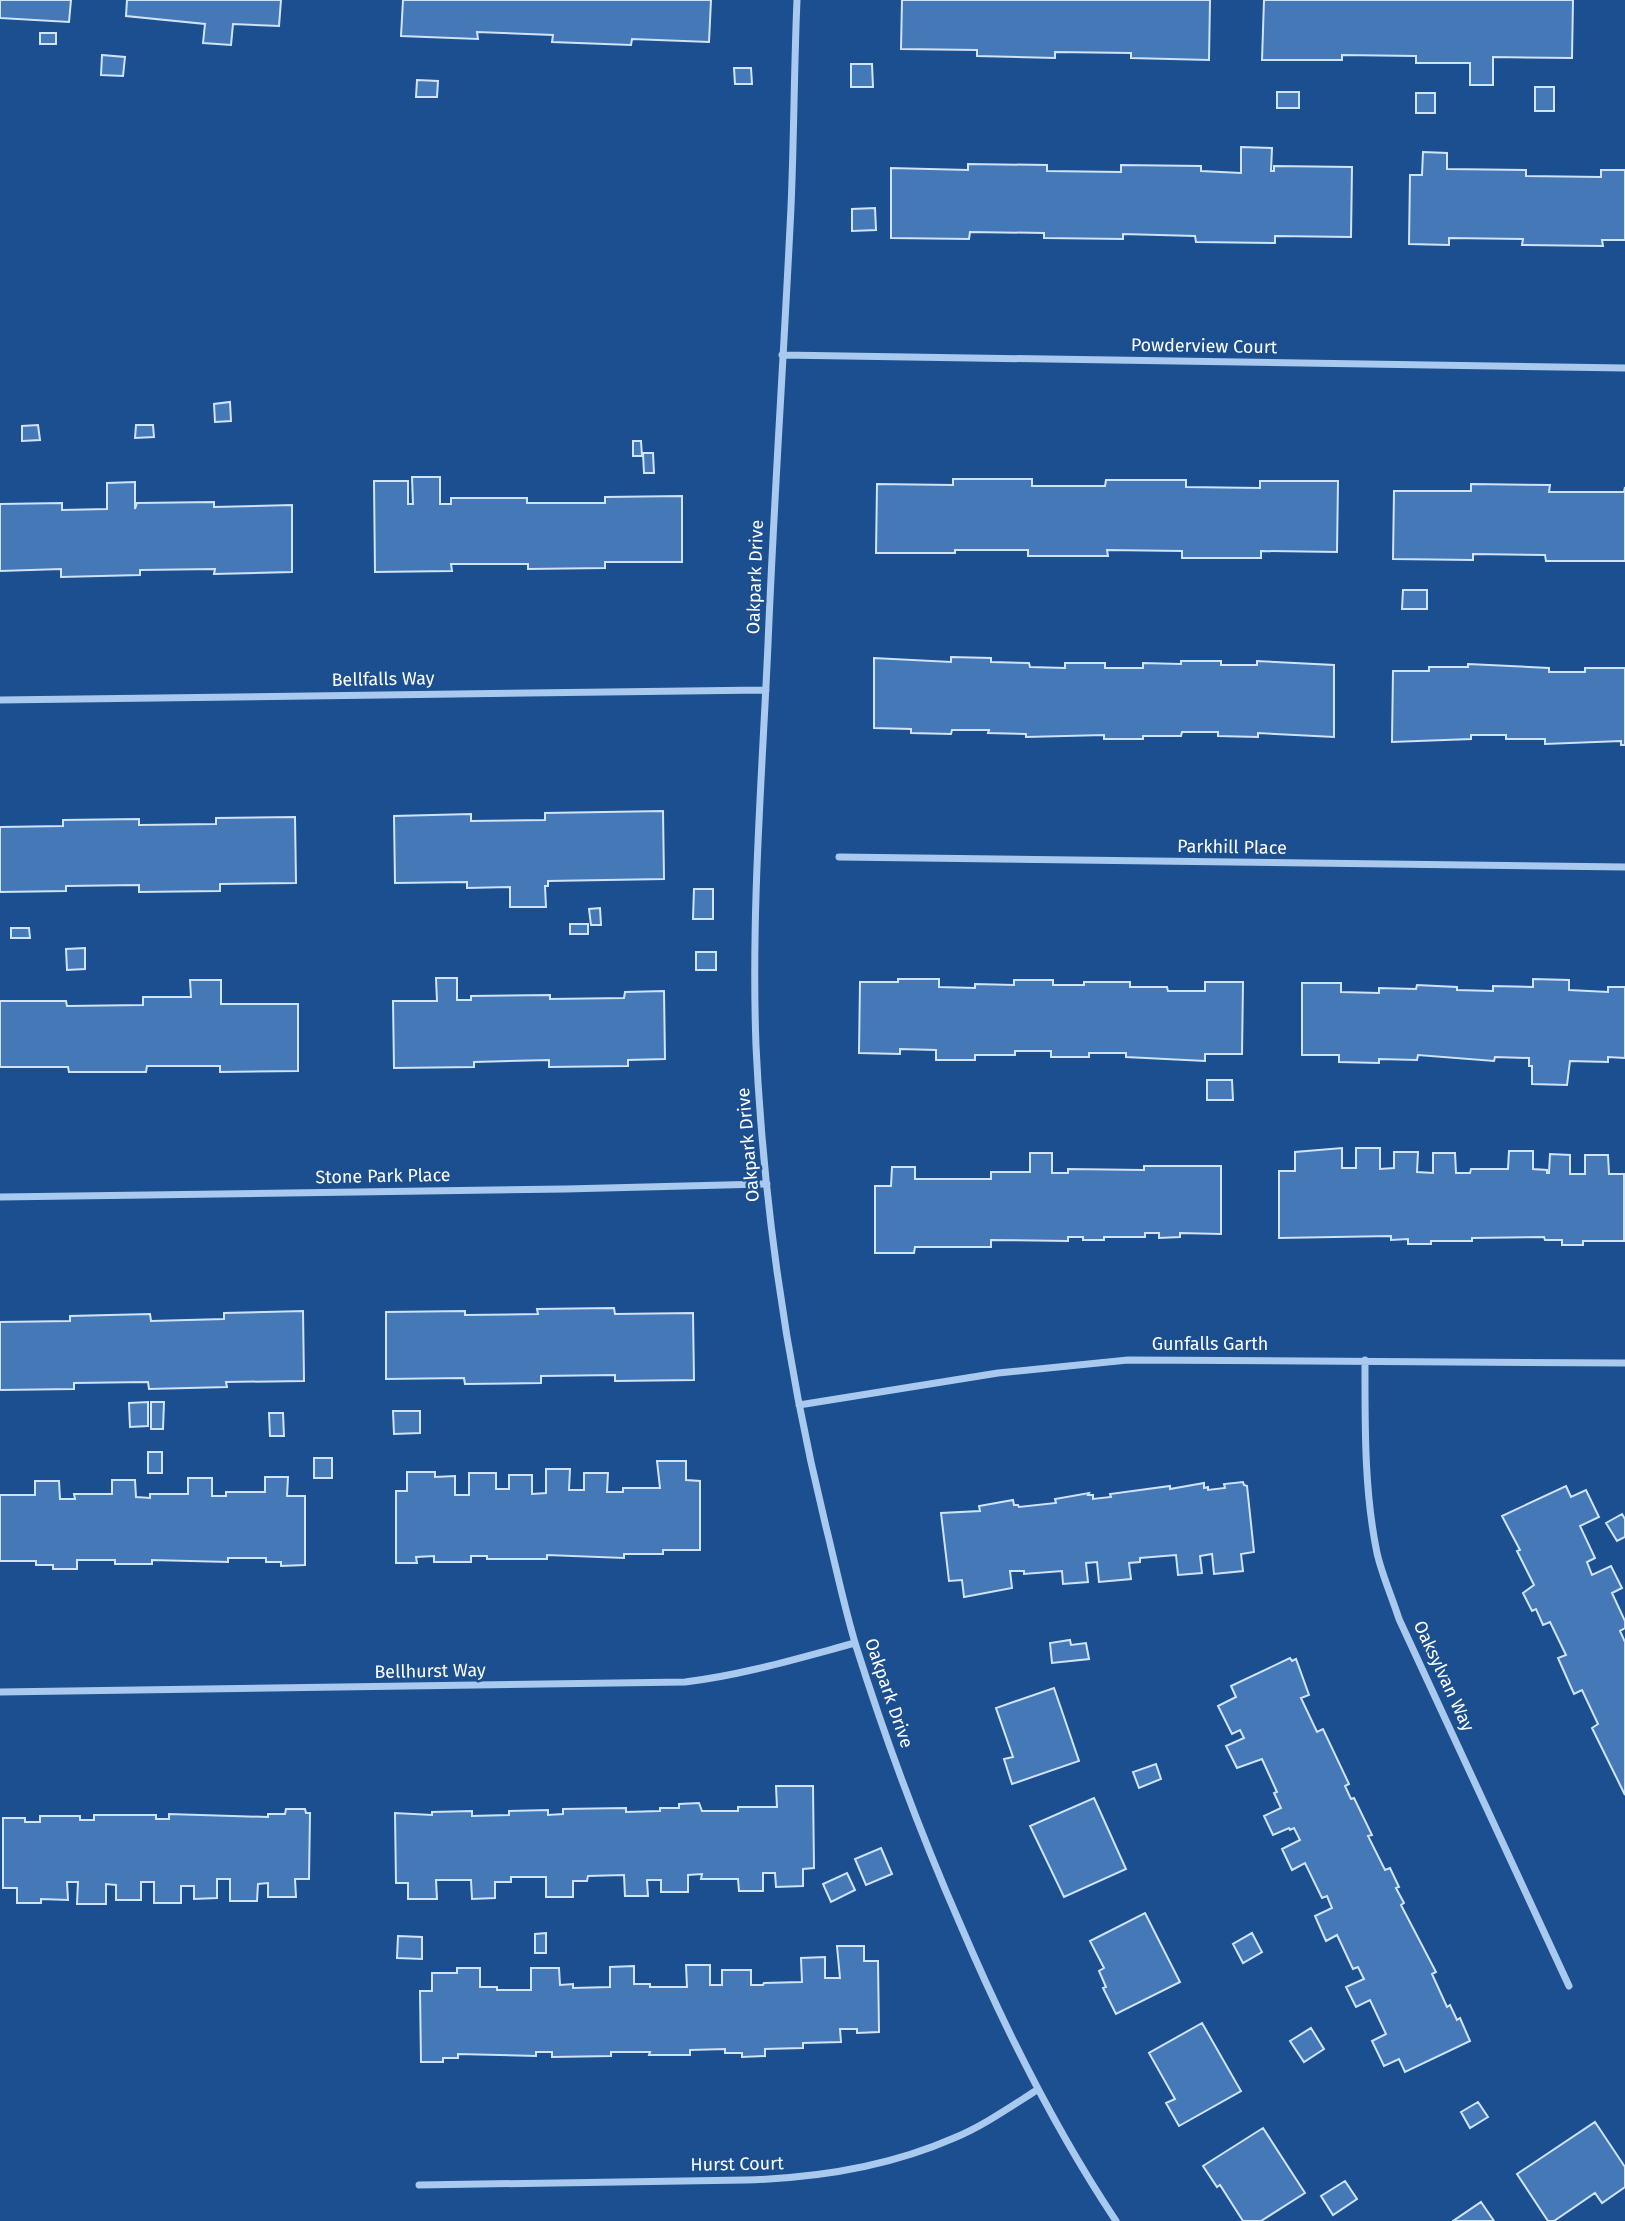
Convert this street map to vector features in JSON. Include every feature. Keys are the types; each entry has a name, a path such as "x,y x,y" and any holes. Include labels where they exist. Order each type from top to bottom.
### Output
{"street":[{"name":"Oakpark Drive","path":"797,0 790,208 754,967 760,1116 776,1271 815,1483 855,1643 910,1801 984,1979 1037,2090 1086,2177 1116,2221"},
{"name":"Powderview Court","path":"782,355 1625,368"},
{"name":"Bellfalls Way","path":"0,700 766,690"},
{"name":"Parkhill Place","path":"839,857 1625,867"},
{"name":"Stone Park Place","path":"0,1197 767,1184"},
{"name":"Gunfalls Garth","path":"799,1405 999,1373 1128,1360 1625,1363"},
{"name":"Oaksylvan Way","path":"1365,1360 1365,1432 1377,1555 1399,1619 1569,1986"},
{"name":"Bellhurst Way","path":"0,1692 685,1682 720,1678 855,1643"},
{"name":"Hurst Court","path":"419,2185 788,2179 827,2174 894,2159 955,2138 985,2123 1037,2090"}],"building":[{"path":"0,0 71,0 69,22 0,18"},
{"path":"127,0 281,0 279,26 233,24 231,45 203,43 205,24 126,16"},
{"path":"403,0 711,0 709,42 632,39 631,45 552,42 553,35 477,32 478,39 401,36"},
{"path":"902,0 1210,0 1209,60 1131,58 1131,53 1055,52 1055,58 977,56 977,50 901,49"},
{"path":"1264,0 1573,0 1572,58 1493,57 1493,85 1470,85 1470,63 1416,63 1416,56 1342,55 1342,60 1262,60"},
{"path":"40,33 56,33 56,44 40,44"},
{"path":"102,55 125,57 123,76 101,75"},
{"path":"851,64 872,64 873,87 851,87"},
{"path":"734,68 751,68 752,84 735,84"},
{"path":"417,80 438,81 437,97 416,97"},
{"path":"1535,87 1554,87 1554,111 1535,111"},
{"path":"1277,92 1299,92 1299,108 1277,108"},
{"path":"1416,93 1435,93 1435,113 1416,113"},
{"path":"1241,147 1272,148 1271,171 1274,171 1274,166 1352,167 1351,237 1275,236 1275,243 1196,242 1195,236 1123,234 1123,239 1044,238 1044,233 970,232 969,239 891,238 891,168 968,170 968,164 1047,165 1047,171 1121,172 1121,165 1201,166 1201,171 1241,173"},
{"path":"1423,152 1447,153 1447,169 1526,170 1526,176 1601,177 1601,170 1625,170 1625,240 1602,240 1603,246 1522,245 1523,239 1449,238 1449,245 1409,244 1410,175 1422,175"},
{"path":"875,208 876,230 852,231 852,209"},
{"path":"230,402 231,421 215,422 214,404"},
{"path":"38,425 40,440 22,441 22,426"},
{"path":"136,425 153,425 154,437 135,438"},
{"path":"633,441 641,441 642,456 633,456"},
{"path":"643,453 653,453 654,473 644,473"},
{"path":"412,477 440,477 440,504 451,504 451,498 527,498 527,503 605,503 605,497 682,496 682,562 605,562 605,568 528,569 528,564 451,564 452,571 375,572 374,481 408,481 408,504 413,504"},
{"path":"953,479 1032,479 1032,486 1105,486 1106,480 1186,480 1186,487 1260,488 1260,481 1338,481 1337,552 1261,551 1261,558 1182,558 1182,551 1107,550 1108,556 1028,556 1028,550 876,553 877,484 953,485"},
{"path":"135,482 135,509 137,503 214,502 214,507 292,505 292,572 214,574 215,569 140,570 140,575 61,577 61,569 0,571 0,504 62,503 62,510 107,509 107,483"},
{"path":"1471,484 1550,485 1549,492 1624,492 1625,487 1625,561 1546,561 1545,555 1473,554 1473,560 1393,559 1394,491 1471,491"},
{"path":"1403,590 1427,590 1427,609 1402,609"},
{"path":"951,657 991,658 991,662 1065,668 1065,663 1105,663 1105,668 1143,668 1143,663 1181,664 1181,661 1221,661 1221,665 1257,665 1257,661 1334,665 1334,737 1258,733 1258,737 1218,736 1218,732 1182,732 1181,736 1104,739 1104,735 1026,737 1026,734 988,733 989,730 952,730 951,734 911,733 911,729 874,728 874,658 951,662"},
{"path":"1468,664 1549,668 1549,672 1585,672 1585,668 1625,668 1625,745 1621,745 1621,741 1545,744 1545,739 1506,739 1506,735 1471,735 1471,739 1392,742 1393,671 1429,671 1429,667 1468,667"},
{"path":"663,811 664,879 548,881 548,886 545,886 546,907 510,907 510,887 467,888 467,882 395,883 394,816 471,814 471,821 545,820 545,813"},
{"path":"295,817 296,883 220,884 220,891 139,892 139,885 66,886 66,891 0,892 0,827 63,826 63,820 139,819 139,825 216,824 216,818"},
{"path":"694,889 713,889 713,919 693,919"},
{"path":"600,908 601,925 591,925 589,909"},
{"path":"570,924 588,924 588,934 570,934"},
{"path":"11,928 29,928 30,938 11,938"},
{"path":"85,948 85,969 67,970 66,949"},
{"path":"696,952 716,952 716,970 696,970"},
{"path":"436,978 457,978 457,1000 471,1000 471,996 550,995 550,999 624,998 625,992 664,991 665,1059 628,1060 628,1066 549,1067 549,1060 474,1062 474,1067 394,1068 393,1001 437,1001"},
{"path":"898,979 939,979 939,987 975,988 975,984 1014,985 1014,980 1053,980 1053,985 1130,982 1130,987 1167,987 1168,991 1205,991 1205,982 1243,982 1242,1054 1205,1054 1205,1061 1126,1057 1126,1053 1051,1057 1051,1051 1015,1051 1015,1055 975,1055 975,1060 936,1060 936,1050 900,1049 900,1054 859,1053 860,982 898,982"},
{"path":"1533,979 1569,980 1569,990 1608,992 1608,987 1625,987 1625,1058 1608,1057 1608,1062 1570,1061 1567,1085 1532,1084 1529,1058 1495,1057 1494,1061 1418,1055 1417,1060 1379,1059 1379,1063 1339,1062 1339,1055 1302,1055 1302,983 1341,983 1341,992 1379,993 1379,988 1416,989 1417,985 1493,991 1493,986 1533,987"},
{"path":"190,980 221,980 221,1004 298,1004 298,1071 220,1072 220,1066 147,1066 146,1072 69,1072 68,1067 0,1067 0,1001 66,1001 67,1006 143,1005 143,997 191,997"},
{"path":"1207,1080 1232,1080 1233,1100 1207,1100"},
{"path":"1342,1148 1342,1168 1356,1168 1356,1148 1380,1148 1380,1169 1394,1168 1394,1152 1418,1152 1417,1172 1433,1173 1433,1153 1455,1153 1456,1173 1470,1173 1471,1169 1508,1169 1509,1151 1533,1151 1533,1169 1547,1170 1549,1173 1550,1154 1570,1155 1570,1174 1585,1174 1585,1155 1608,1155 1609,1174 1624,1174 1624,1241 1583,1241 1583,1245 1562,1245 1562,1240 1545,1240 1544,1237 1472,1238 1472,1241 1408,1244 1408,1239 1391,1240 1391,1236 1279,1238 1279,1171 1295,1171 1295,1152"},
{"path":"1030,1153 1052,1153 1052,1173 1068,1173 1068,1169 1144,1170 1144,1166 1221,1166 1221,1234 1180,1233 1180,1237 1159,1238 1159,1233 1145,1233 1145,1237 1104,1237 1104,1240 1068,1237 1068,1241 991,1240 991,1247 915,1247 914,1253 875,1253 875,1186 891,1186 892,1167 915,1167 915,1179 991,1179 991,1172 1030,1172"},
{"path":"614,1308 615,1314 693,1313 694,1380 615,1381 615,1375 541,1376 541,1383 465,1384 464,1378 386,1379 386,1312 538,1314 537,1309"},
{"path":"303,1311 304,1381 226,1382 227,1387 149,1389 148,1382 74,1383 74,1389 0,1390 0,1322 70,1321 70,1316 150,1314 151,1321 224,1319 224,1313"},
{"path":"148,1402 148,1426 130,1427 129,1403"},
{"path":"151,1402 164,1402 163,1429 151,1429"},
{"path":"393,1411 420,1411 420,1433 394,1434"},
{"path":"269,1413 283,1413 284,1436 270,1436"},
{"path":"148,1452 162,1452 162,1473 148,1473"},
{"path":"314,1458 332,1458 332,1478 314,1478"},
{"path":"657,1461 686,1461 686,1480 700,1481 700,1550 624,1554 624,1558 547,1555 547,1559 487,1559 487,1556 471,1556 471,1562 434,1562 434,1556 416,1557 417,1563 396,1563 396,1491 407,1491 407,1472 435,1472 435,1477 455,1476 455,1495 469,1495 469,1473 496,1473 496,1489 509,1489 509,1475 532,1475 532,1494 546,1493 546,1469 570,1469 569,1490 584,1490 584,1473 608,1473 607,1492 623,1492 623,1488 660,1488"},
{"path":"265,1477 288,1477 287,1496 305,1496 305,1565 281,1566 281,1562 266,1562 266,1558 228,1558 228,1562 152,1560 152,1564 77,1560 77,1569 53,1569 53,1565 36,1565 36,1561 0,1561 0,1495 35,1495 35,1481 59,1481 60,1499 75,1499 74,1494 112,1494 112,1480 135,1480 136,1497 150,1498 150,1494 188,1494 188,1478 212,1478 212,1496 226,1496 226,1492 265,1492"},
{"path":"1243,1482 1247,1486 1254,1552 1241,1554 1243,1571 1214,1574 1212,1554 1200,1556 1202,1573 1178,1575 1176,1555 1140,1558 1140,1562 1129,1563 1131,1579 1099,1582 1097,1562 1086,1563 1088,1582 1063,1584 1062,1571 1024,1574 1024,1571 1010,1571 1012,1588 964,1597 962,1580 949,1581 941,1513 980,1511 979,1506 1013,1500 1014,1505 1019,1507 1056,1503 1055,1499 1089,1493 1088,1495 1093,1495 1093,1499 1111,1497 1110,1494 1170,1486 1170,1489 1204,1483 1204,1488 1208,1487 1208,1490 1225,1488 1224,1484"},
{"path":"1566,1486 1571,1497 1586,1490 1599,1517 1580,1526 1595,1558 1587,1562 1592,1575 1611,1566 1622,1588 1612,1593 1625,1621 1625,1628 1620,1631 1625,1642 1625,1795 1592,1728 1598,1724 1582,1690 1574,1694 1558,1658 1566,1655 1550,1622 1543,1625 1536,1609 1532,1611 1523,1593 1534,1585 1502,1516"},
{"path":"1622,1514 1625,1519 1625,1537 1617,1541 1606,1523"},
{"path":"1070,1640 1071,1645 1086,1643 1089,1659 1052,1663 1050,1643"},
{"path":"1290,1658 1292,1661 1296,1659 1309,1695 1301,1698 1317,1732 1323,1729 1349,1784 1345,1786 1351,1799 1354,1798 1372,1835 1368,1836 1385,1870 1390,1868 1399,1887 1396,1888 1404,1903 1401,1905 1436,1972 1432,1974 1447,2007 1450,2005 1457,2020 1460,2018 1470,2041 1405,2072 1399,2059 1384,2066 1372,2041 1386,2034 1370,2000 1356,2007 1346,1987 1364,1979 1358,1967 1353,1969 1337,1935 1326,1941 1315,1916 1332,1908 1327,1896 1322,1898 1305,1863 1292,1870 1282,1849 1300,1840 1294,1828 1273,1835 1264,1816 1281,1808 1262,1759 1237,1768 1226,1746 1244,1738 1240,1730 1232,1734 1218,1706 1236,1697 1231,1686"},
{"path":"1054,1688 1079,1761 1012,1784 1004,1759 1013,1757 996,1708"},
{"path":"1156,1764 1161,1779 1139,1788 1133,1772"},
{"path":"776,1786 813,1786 814,1868 803,1869 803,1886 776,1887 775,1873 763,1873 763,1891 739,1891 738,1879 701,1879 702,1874 688,1875 688,1892 661,1892 661,1880 647,1880 648,1896 625,1896 624,1875 588,1876 587,1881 573,1881 573,1897 546,1897 546,1877 511,1877 511,1882 495,1882 495,1898 472,1899 471,1880 436,1880 437,1899 408,1899 408,1883 396,1883 395,1813 432,1815 432,1812 472,1811 472,1816 548,1810 548,1815 563,1814 563,1809 626,1808 626,1812 660,1811 660,1808 679,1808 679,1804 699,1803 702,1811 738,1811 738,1807 777,1807"},
{"path":"1094,1798 1126,1869 1064,1897 1030,1826"},
{"path":"286,1809 305,1809 306,1813 310,1813 309,1879 295,1879 296,1897 268,1897 268,1883 258,1884 257,1901 230,1901 230,1879 217,1879 217,1898 194,1899 194,1886 181,1886 181,1903 154,1903 154,1882 141,1882 141,1900 116,1900 116,1885 106,1884 106,1904 77,1904 78,1882 67,1882 68,1900 41,1899 41,1903 17,1903 17,1888 3,1888 3,1818 25,1818 25,1822 40,1822 40,1816 80,1816 80,1820 94,1820 94,1815 156,1815 156,1819 169,1819 169,1814 268,1817 268,1814 285,1814"},
{"path":"881,1848 892,1874 866,1885 855,1859"},
{"path":"847,1873 855,1890 831,1902 823,1884"},
{"path":"1145,1913 1180,1982 1116,2014 1103,1988 1106,1987 1099,1971 1104,1968 1090,1941"},
{"path":"546,1933 546,1953 535,1953 535,1934"},
{"path":"1252,1933 1262,1952 1243,1963 1233,1944"},
{"path":"398,1936 422,1937 422,1959 397,1958"},
{"path":"837,1946 864,1946 864,1961 878,1961 879,2032 857,2033 857,2029 840,2029 841,2042 803,2043 803,2048 765,2049 765,2056 742,2057 742,2053 725,2053 725,2049 690,2050 690,2055 611,2052 611,2056 552,2057 552,2052 536,2052 536,2056 458,2054 458,2058 443,2058 443,2062 421,2062 420,1991 432,1991 432,1973 457,1973 457,1968 480,1968 480,1987 531,1990 531,1968 559,1968 560,1985 573,1984 573,1988 610,1987 610,1967 634,1966 634,1984 687,1987 686,1965 710,1965 710,1985 722,1985 722,1970 751,1970 751,1985 763,1985 802,1982 801,1958 825,1957 825,1978 840,1978"},
{"path":"1202,2023 1241,2091 1179,2126 1166,2103 1175,2099 1149,2053"},
{"path":"1311,2028 1324,2049 1304,2062 1290,2041"},
{"path":"1478,2102 1488,2117 1470,2128 1461,2112"},
{"path":"1595,2122 1625,2167 1625,2187 1602,2203 1595,2193 1554,2221 1548,2221 1517,2174"},
{"path":"1263,2128 1305,2193 1261,2221 1243,2221 1220,2185 1217,2187 1203,2166"},
{"path":"1345,2181 1357,2199 1333,2215 1321,2196"},
{"path":"1481,2202 1494,2221 1453,2221"}]}
